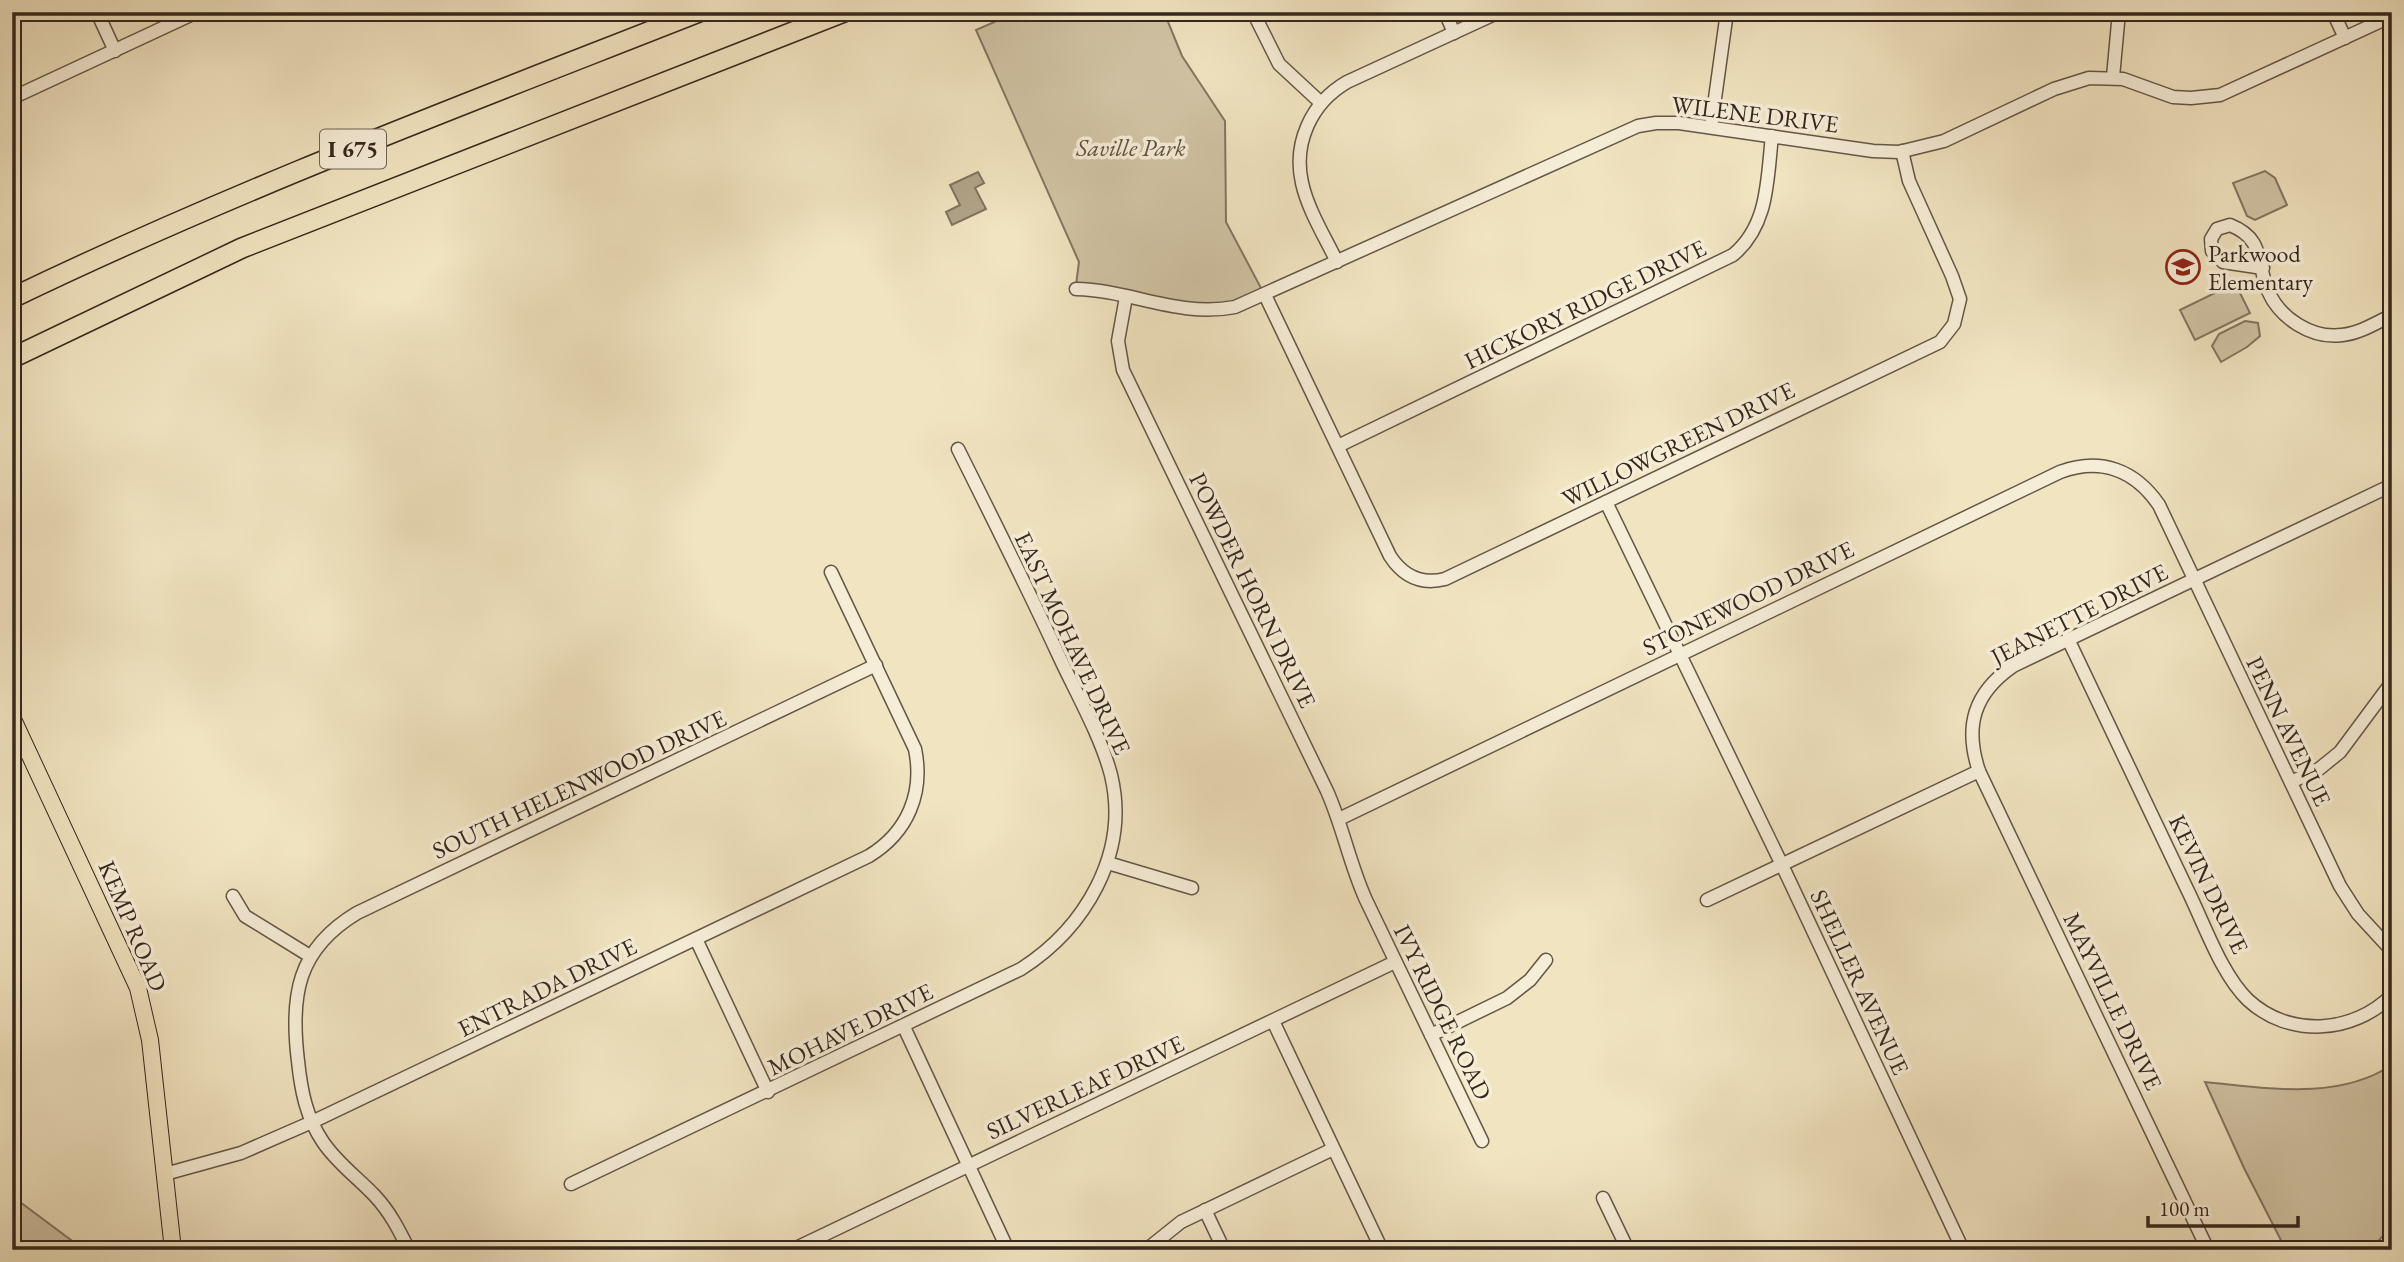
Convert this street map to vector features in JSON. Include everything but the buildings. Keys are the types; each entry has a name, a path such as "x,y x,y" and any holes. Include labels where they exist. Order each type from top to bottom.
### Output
{"highway":[{"name":"I 675","path":"12,298 101,255 257,187 699,12"},
{"name":"I 675","path":"12,358 242,248 844,12"}],"main road":[{"name":"KEMP ROAD","path":"12,717 138,988 150,1040 173,1250"}],"street":[{"path":"97,12 115,51"},
{"path":"12,98 197,12"},
{"path":"1253,12 1279,64 1321,103"},
{"path":"1445,12 1454,33"},
{"path":"1337,262 1306,197 1300,170 1303,135 1321,103 1347,82 1499,12"},
{"path":"1711,127 1727,12"},
{"path":"2113,77 2119,12"},
{"path":"2333,12 2345,38"},
{"name":"WILENE DRIVE","path":"1076,289 1098,289 1176,308 1205,311 1235,307 1620,133 1645,125 1666,122 1873,151 1902,151 1944,141 2065,84 2089,78 2113,77 2133,81 2173,97 2210,97 2235,89 2392,16"},
{"name":"HICKORY RIDGE DRIVE","path":"1338,446 1733,255 1749,239 1760,217 1772,136"},
{"name":"WILLOWGREEN DRIVE","path":"1338,446 1396,565 1406,574 1418,579 1445,579 1934,346 1948,334 1954,324 1959,306 1958,290 1909,181 1902,151"},
{"path":"2263,268 2268,290 2280,310 2295,324 2313,332 2340,336 2365,329 2392,316"},
{"path":"1265,295 1338,446"},
{"name":"POWDER HORN DRIVE","path":"1126,297 1118,341 1123,370 1339,819 1366,901"},
{"name":"EAST MOHAVE DRIVE","path":"958,449 1039,612 1102,749 1113,791 1114,822 1108,863"},
{"name":"STONEWOOD DRIVE","path":"1339,819 2070,469 2097,466 2129,474 2148,489 2165,518"},
{"name":"JEANETTE DRIVE","path":"1979,771 1972,744 1977,706 1982,695 1998,676 2068,639 2392,485"},
{"name":"SHELLER AVENUE","path":"1606,502 1782,864 1963,1250"},
{"name":"PENN AVENUE","path":"2165,518 2346,897 2371,930 2392,951"},
{"name":"ENTRADA DRIVE","path":"165,1174 241,1153 312,1122 881,849 904,825 916,794 919,766 915,749 831,572"},
{"name":"KEVIN DRIVE","path":"2068,639 2215,947 2238,989 2259,1009 2272,1016 2285,1022 2314,1027 2346,1023 2362,1017 2392,995"},
{"name":"SOUTH HELENWOOD DRIVE","path":"310,956 330,932 357,913 876,665"},
{"path":"2291,782 2319,769 2340,752 2392,682"},
{"path":"1707,900 1979,771"},
{"name":"MAYVILLE DRIVE","path":"1979,771 2208,1250"},
{"path":"1108,863 1192,888"},
{"name":"MOHAVE DRIVE","path":"571,1184 1021,969 1064,934 1086,906 1108,863"},
{"path":"233,896 245,916 310,956 298,985 294,1021 301,1089 312,1122 334,1157 386,1208 409,1250"},
{"name":"IVY RIDGE ROAD","path":"1366,901 1482,1141"},
{"path":"695,939 768,1092"},
{"path":"1431,1035 1507,999 1530,980 1546,960"},
{"name":"SILVERLEAF DRIVE","path":"792,1250 1395,961"},
{"path":"1273,1021 1382,1250"},
{"path":"904,1027 1008,1250"},
{"path":"1146,1250 1166,1232 1205,1210 1333,1149"},
{"path":"1603,1198 1628,1250"},
{"path":"1205,1210 1224,1250"}],"green space":[{"name":"Saville Park","path":"1017,12 1164,12 1182,56 1225,121 1226,222 1262,290 1232,302 1205,305 1076,285 1079,262 976,30"},
{"path":"2265,171 2275,178 2287,205 2255,220 2247,216 2233,183"},
{"path":"2235,283 2250,313 2195,340 2180,310"},
{"path":"2245,321 2258,323 2260,336 2221,362 2212,346 2219,334"},
{"path":"2392,1065 2392,1229 2386,1232 2371,1250 2286,1250 2244,1168 2205,1082 2277,1089 2325,1088 2348,1084"},
{"path":"12,1196 83,1249 83,1250 12,1250"}],"shaded area":[{"path":"978,172 984,183 975,188 986,209 952,225 946,212 960,205 950,185"}],"place":[{"name":"Parkwood Elementary","path":"2183,267"}]}
